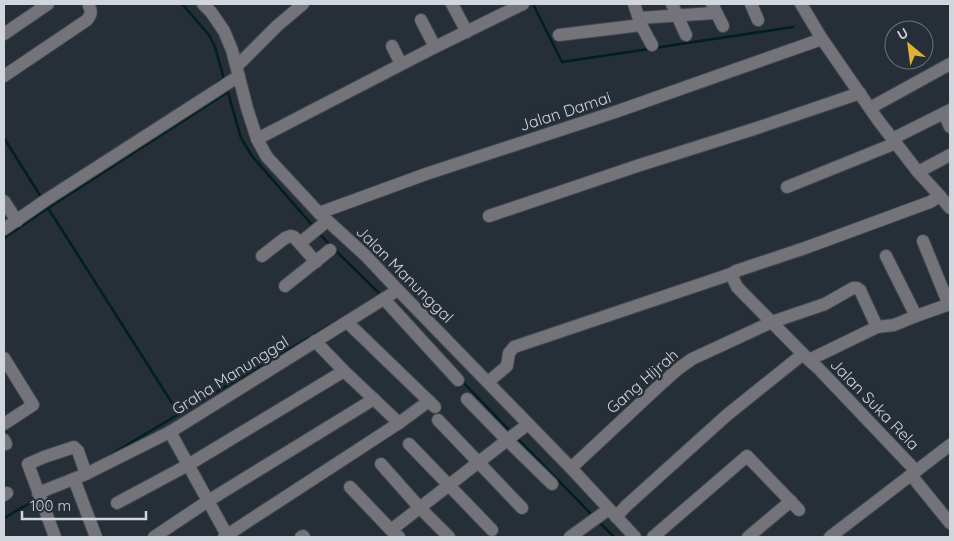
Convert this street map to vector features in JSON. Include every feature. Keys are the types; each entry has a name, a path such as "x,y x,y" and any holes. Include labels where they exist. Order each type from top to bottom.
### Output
{"street":[{"path":"4,34 48,4"},
{"name":"Jalan Manunggal","path":"203,4 224,31 232,50 257,139 267,157 321,222 365,255 488,382 516,433 571,468 635,537"},
{"path":"4,229 220,89 237,73 277,26 303,4"},
{"path":"452,4 468,32"},
{"path":"257,139 401,64 468,32 498,9 523,4"},
{"path":"634,4 640,22 652,44"},
{"path":"751,4 758,20"},
{"path":"801,4 822,39 894,141 950,208"},
{"path":"4,76 87,20 91,15 89,5"},
{"path":"559,35 640,22 674,9 714,8 723,26"},
{"path":"674,9 686,35"},
{"path":"421,20 435,47"},
{"name":"Jalan Damai","path":"300,243 321,222 426,174 618,111 822,39"},
{"path":"392,46 401,64"},
{"path":"870,108 950,64"},
{"path":"489,216 860,93"},
{"path":"787,187 894,141 947,112 950,127"},
{"path":"918,172 950,155"},
{"path":"488,382 507,366 509,353 514,347 731,274 924,204 940,196"},
{"path":"4,201 17,221"},
{"path":"262,256 291,236 300,243 316,262"},
{"path":"570,537 626,506 727,415 806,357 877,327 894,325 950,305 923,241"},
{"path":"285,286 330,250"},
{"path":"886,256 916,316"},
{"name":"Jalan Suka Rela","path":"731,274 737,287 820,369 913,473 950,523"},
{"name":"Gang Hijrah","path":"571,468 678,369 692,359 772,322 824,304 853,288 857,288 860,290 877,327"},
{"name":"Graha Manunggal","path":"38,493 80,476 170,432 398,290"},
{"path":"384,299 458,380"},
{"path":"170,432 226,537 399,423 432,404 347,322"},
{"path":"315,341 399,423"},
{"path":"4,358 33,405 4,424"},
{"path":"117,503 188,465 344,371"},
{"path":"154,537 208,501 374,399"},
{"path":"467,399 516,433 552,484"},
{"path":"438,420 522,508"},
{"path":"350,487 395,534 420,508 516,433"},
{"path":"409,444 492,530"},
{"path":"830,537 950,445"},
{"path":"55,537 28,464 74,447 78,451 80,476 96,537"},
{"path":"653,537 747,456 795,506 748,537"},
{"path":"381,464 449,537"}],"waterway":[{"path":"182,4 209,35 215,47 224,79"},
{"path":"534,6 562,62 649,49"},
{"path":"654,48 793,27"},
{"path":"214,85 224,78"},
{"path":"227,89 241,138 252,156 313,226"},
{"path":"4,238 228,92"},
{"path":"4,138 41,197"},
{"path":"48,208 179,414 337,321"},
{"path":"318,232 330,245"},
{"path":"335,250 380,295"},
{"path":"462,381 508,429"},
{"path":"110,455 179,414"},
{"path":"517,438 593,516"},
{"path":"4,518 37,499"},
{"path":"598,521 614,537"}]}
